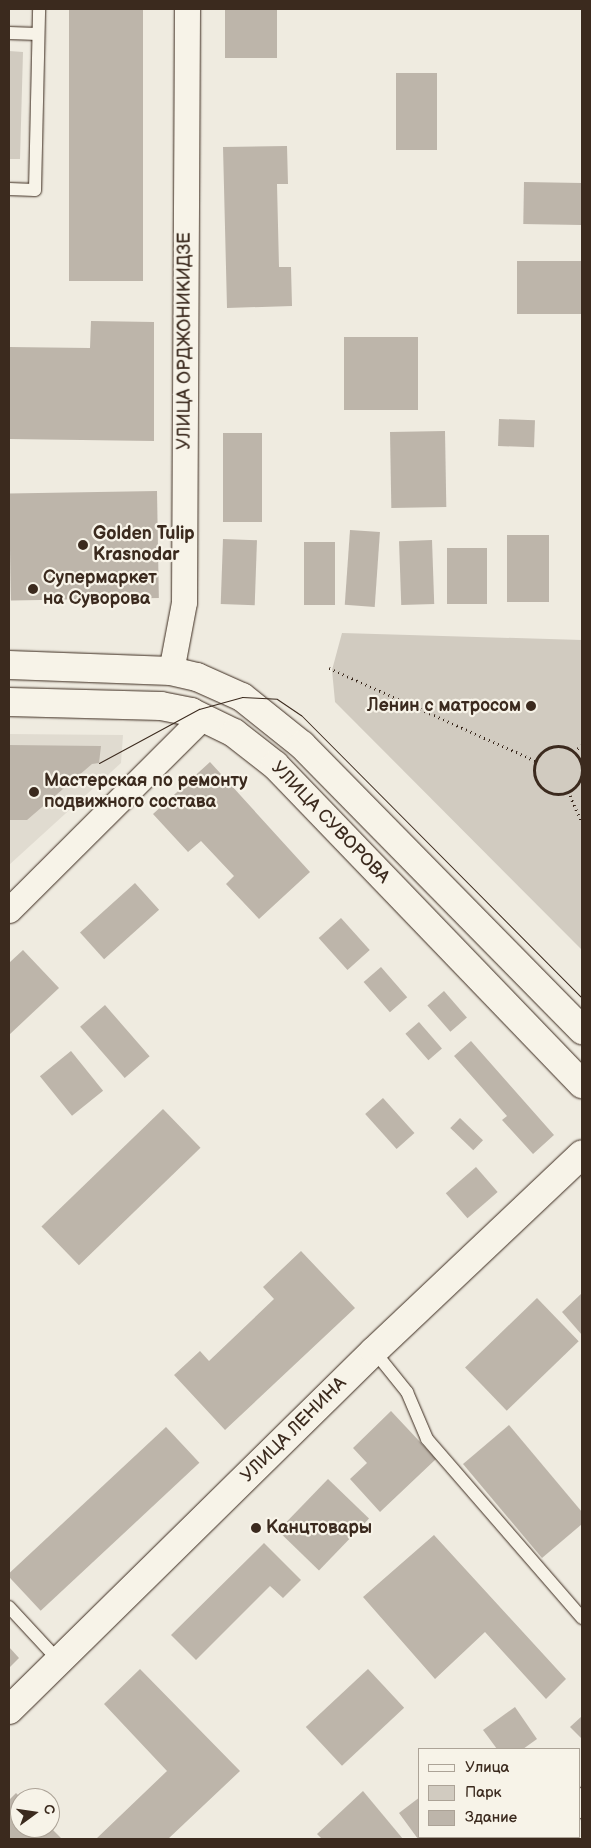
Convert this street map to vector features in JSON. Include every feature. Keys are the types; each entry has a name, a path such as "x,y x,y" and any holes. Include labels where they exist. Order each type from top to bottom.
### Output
{"main road":[{"name":"УЛИЦА СУВОРОВА","path":"9,665 171,671 197,676 242,697 302,744 582,1030"},
{"name":"УЛИЦА СУВОРОВА","path":"9,702 161,706 203,717 234,733 275,765 582,1084"},
{"name":"УЛИЦА ЛЕНИНА","path":"9,1710 374,1351 582,1154"}],"street":[{"name":"УЛИЦА ОРДЖОНИКИДЗЕ","path":"171,671 184,602 187,9"},
{"path":"9,910 203,717"}],"lane":[{"path":"9,189 35,190 39,9"},
{"path":"9,33 38,34"},
{"path":"374,1351 406,1392 427,1439 582,1618"},
{"path":"9,1607 59,1661"}],"path":[{"path":"329,668 536,762"},
{"path":"574,752 582,745"},
{"path":"536,762 552,746 574,752"},
{"path":"536,762 539,784 552,793 568,792 579,781 581,772 574,752"},
{"path":"568,792 582,822"}],"shaded area":[{"name":"Мастерская по ремонту подвижного состава","path":"9,734 123,735 121,763 9,865"}],"green space":[{"path":"9,51 23,52 20,159 9,159"},
{"path":"342,633 582,640 582,950 335,702 332,670"}],"building":[{"path":"69,9 143,9 143,281 69,281"},
{"path":"225,9 277,9 277,58 225,58"},
{"path":"396,73 437,73 437,150 396,150"},
{"path":"287,146 288,184 277,184 279,267 291,267 292,306 227,308 223,147"},
{"path":"524,182 582,183 581,225 523,224"},
{"path":"517,261 582,261 582,314 517,314"},
{"path":"91,321 154,322 154,441 9,439 9,347 90,348"},
{"path":"344,337 418,337 418,410 344,410"},
{"path":"499,419 535,420 534,447 498,446"},
{"path":"445,431 446,507 391,508 390,432"},
{"path":"223,433 262,433 262,522 223,522"},
{"name":"Golden Tulip Krasnodar","path":"157,491 159,598 11,601 9,494"},
{"path":"350,530 380,532 375,607 345,605"},
{"path":"507,535 549,535 549,602 507,602"},
{"path":"223,539 257,540 255,605 221,604"},
{"path":"432,540 434,604 401,605 399,541"},
{"path":"304,542 335,542 335,605 304,605"},
{"path":"447,548 487,548 487,604 447,604"},
{"name":"Мастерская по ремонту подвижного состава","path":"9,745 101,746 99,763 92,764 27,820 9,820"},
{"path":"210,762 310,872 259,919 226,884 234,876 201,841 188,852 153,814"},
{"path":"135,883 159,910 104,959 80,933"},
{"path":"341,918 370,950 347,970 319,938"},
{"path":"23,950 59,988 9,1035 9,963"},
{"path":"381,967 407,997 390,1012 364,982"},
{"path":"444,991 467,1017 450,1032 427,1005"},
{"path":"105,1005 150,1056 125,1078 80,1027"},
{"path":"419,1022 442,1048 428,1060 405,1034"},
{"path":"471,1041 554,1135 533,1154 502,1120 507,1116 454,1056"},
{"path":"71,1051 103,1091 72,1116 40,1076"},
{"path":"383,1098 414,1133 397,1149 365,1114"},
{"path":"163,1109 201,1148 79,1265 41,1226"},
{"path":"460,1118 483,1140 473,1150 450,1128"},
{"path":"476,1167 498,1192 467,1218 446,1193"},
{"path":"301,1251 355,1308 225,1430 174,1375 200,1351 209,1361 274,1299 263,1287"},
{"path":"582,1293 582,1335 562,1312"},
{"path":"537,1298 579,1341 507,1411 465,1367"},
{"path":"391,1411 436,1459 380,1512 350,1479 367,1463 353,1448"},
{"path":"509,1425 582,1512 582,1524 542,1558 463,1464"},
{"path":"166,1427 199,1463 41,1611 9,1577 9,1573"},
{"path":"328,1479 369,1519 319,1570 278,1531"},
{"path":"434,1535 566,1679 546,1699 485,1632 435,1679 363,1597"},
{"path":"264,1543 301,1580 283,1598 270,1586 196,1660 171,1635"},
{"path":"9,1647 19,1658 9,1668"},
{"path":"140,1669 240,1771 168,1839 96,1839 167,1771 104,1704"},
{"path":"368,1669 404,1708 342,1766 306,1727"},
{"path":"515,1707 537,1739 524,1748 496,1748 483,1730"},
{"path":"582,1716 582,1739 570,1727"},
{"path":"363,1791 403,1839 322,1839 317,1834"},
{"path":"418,1799 418,1838 438,1838 418,1839 399,1813"},
{"path":"9,1800 10,1838 60,1837 62,1839 9,1839"}],"tram line":[{"path":"99,763 199,709 242,697 277,699 301,715 582,998"}],"place":[{"name":"Golden Tulip Krasnodar","path":"83,545"},
{"name":"Супермаркет на Суворова","path":"33,589"},
{"name":"Ленин с матросом","path":"531,706"},
{"name":"Мастерская по ремонту подвижного состава","path":"34,792"},
{"name":"Канцтовары","path":"256,1528"}]}
